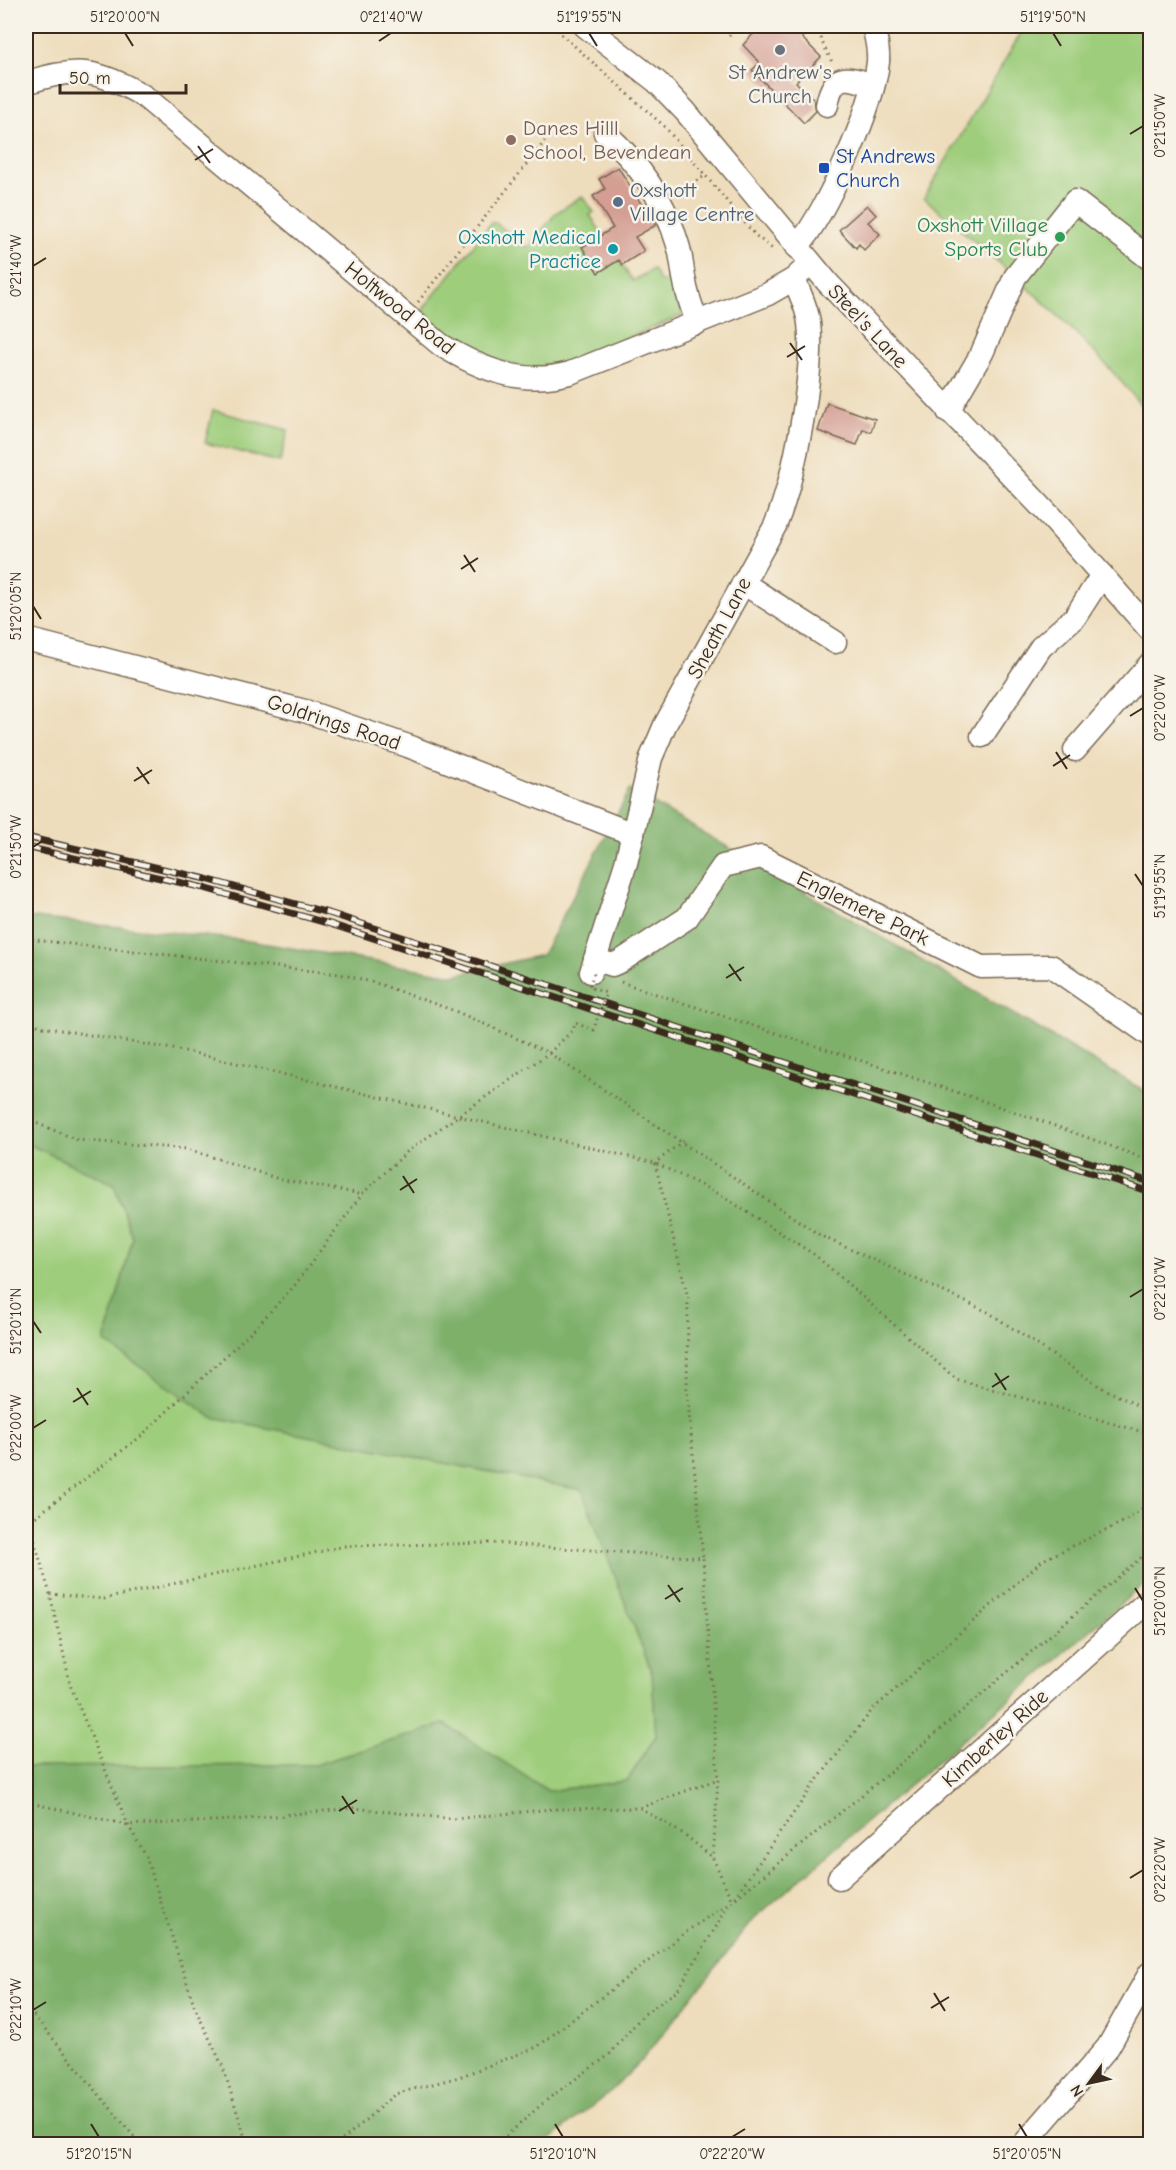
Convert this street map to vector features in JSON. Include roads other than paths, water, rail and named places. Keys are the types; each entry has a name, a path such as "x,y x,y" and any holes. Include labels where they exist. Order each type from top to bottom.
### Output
{"street":[{"name":"Steel's Lane","path":"585,26 657,82 686,111 795,254 1050,516 1150,630"},
{"name":"Holtwood Road","path":"26,83 59,72 96,74 123,83 145,97 441,345 464,359 494,372 519,378 548,379 570,373 697,323 768,294 794,279 795,254 807,235 859,129 873,85 878,62 873,26"},
{"path":"828,105 830,89 840,78 850,78 873,85"},
{"path":"605,133 626,151 641,170 660,204 678,245 685,285 697,323"},
{"path":"948,411 981,353 1015,277 1075,201 1150,259"},
{"name":"Sheath Lane","path":"598,972 651,758 665,725 783,506 802,411 809,352 808,323 804,304 794,279"},
{"path":"982,736 1041,647 1075,617 1102,575"},
{"path":"743,583 835,642"},
{"name":"Goldrings Road","path":"26,639 304,711 408,746 633,834"},
{"path":"1075,750 1150,664"},
{"name":"Englemere Park","path":"598,972 621,961 687,918 723,866 761,857 981,967 1051,966 1150,1035"},
{"name":"Kimberley Ride","path":"839,1878 1150,1599"},
{"path":"1024,2145 1108,2047 1150,1973"}],"railway":[{"path":"26,837 206,879 332,914 1150,1182"},
{"path":"26,847 204,888 330,924 1150,1192"}],"place":[{"name":"St Andrew's Church","path":"780,50"},
{"name":"Danes Hilll School, Bevendean","path":"511,140"},
{"name":"St Andrews Church","path":"824,168"},
{"name":"Oxshott Village Centre","path":"618,202"},
{"name":"Oxshott Village Sports Club","path":"1060,237"},
{"name":"Oxshott Medical Practice","path":"613,249"}]}
